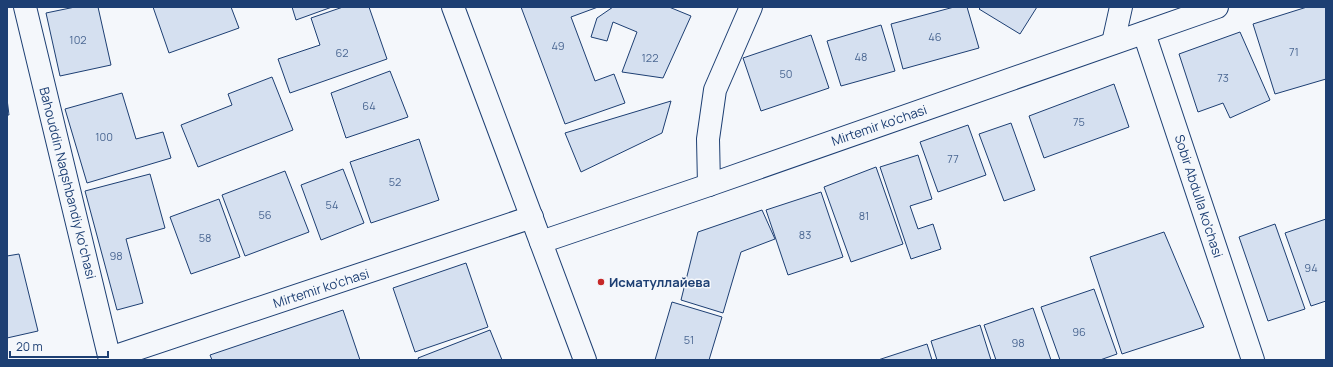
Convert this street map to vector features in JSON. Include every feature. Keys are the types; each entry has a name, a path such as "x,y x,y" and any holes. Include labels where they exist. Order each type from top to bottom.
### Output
{"street":[{"name":"Bahouddin Naqshbandiy koʻchasi","path":"25,7 110,359"},
{"path":"453,7 585,360"},
{"path":"709,185 708,139 715,90 751,7"},
{"path":"1113,43 1121,7"},
{"name":"Mirtemir ko'chasi","path":"541,242 709,185 1216,7"},
{"name":"Sobir Abdulla ko'chasi","path":"1144,32 1253,360"},
{"name":"Mirtemir ko'chasi","path":"110,359 532,217"}],"building":[{"path":"75,7 98,7 111,65 60,76 46,13"},
{"path":"153,7 231,7 239,28 169,53"},
{"path":"292,7 332,7 296,20"},
{"path":"343,7 369,7 387,59 290,93 278,59 320,45 311,18"},
{"path":"521,7 598,7 571,17 595,81 614,74 625,103 565,124"},
{"path":"613,7 669,7 691,16 663,78 622,72 637,32 613,22 607,41 591,37 597,18"},
{"path":"954,7 967,7 979,48 903,69 891,24"},
{"path":"981,7 1037,7 1020,34 979,9"},
{"path":"1307,7 1326,7 1326,79 1275,94 1253,24"},
{"path":"881,25 895,71 841,86 827,41"},
{"path":"1240,32 1270,100 1230,118 1223,103 1198,112 1179,54"},
{"path":"811,35 829,88 761,111 743,58"},
{"path":"390,71 408,117 346,138 331,93"},
{"path":"272,77 293,130 198,167 181,125 232,105 228,94"},
{"path":"1114,84 1129,127 1044,158 1029,116"},
{"path":"122,93 136,139 163,132 171,158 87,183 65,109"},
{"path":"7,99 9,115 7,115"},
{"path":"671,101 662,133 581,172 565,133"},
{"path":"1011,123 1035,190 1004,201 979,134"},
{"path":"968,125 986,175 938,192 920,142"},
{"path":"419,139 439,200 371,223 350,162"},
{"path":"918,155 932,199 910,206 918,229 933,224 941,249 911,259 880,167"},
{"path":"876,167 903,244 851,262 824,187"},
{"path":"343,169 364,223 321,240 301,185"},
{"path":"285,171 309,232 245,256 222,195"},
{"path":"150,174 165,228 126,239 143,303 117,310 85,191"},
{"path":"821,192 843,257 788,275 766,210"},
{"path":"219,199 240,257 191,274 170,217"},
{"path":"762,210 775,239 741,252 723,313 681,300 698,232"},
{"path":"1326,219 1326,301 1311,306 1285,233"},
{"path":"1275,224 1305,309 1268,321 1239,237"},
{"path":"1164,232 1204,327 1122,354 1090,257"},
{"path":"19,254 38,331 7,338 7,256"},
{"path":"466,263 488,327 415,352 393,288"},
{"path":"1094,289 1117,354 1100,360 1060,360 1041,307"},
{"path":"672,302 722,317 709,360 655,360"},
{"path":"1033,308 1051,360 996,360 984,325"},
{"path":"343,310 360,360 212,360 210,355"},
{"path":"980,325 991,360 937,360 931,341"},
{"path":"490,330 502,360 419,360 418,358"},
{"path":"927,344 932,360 878,360"}],"place":[{"name":"Исматуллайева","path":"601,282"}]}
